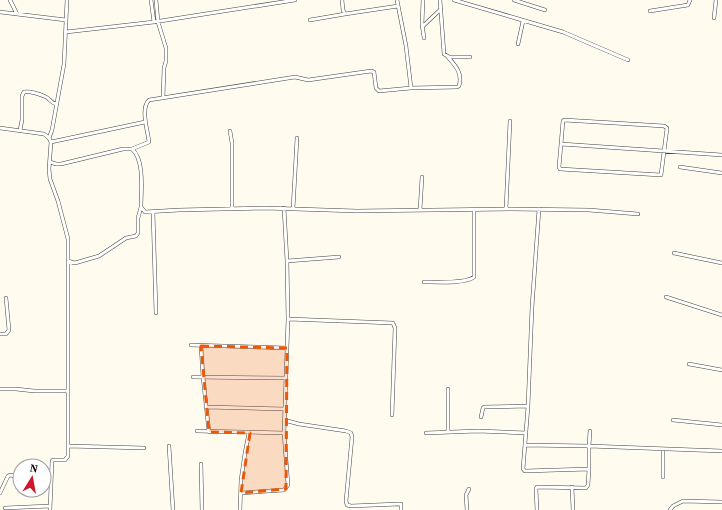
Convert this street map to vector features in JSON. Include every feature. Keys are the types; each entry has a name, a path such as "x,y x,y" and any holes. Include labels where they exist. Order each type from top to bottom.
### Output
{"street":[{"path":"10,0 17,14"},
{"path":"49,138 52,130 64,64 67,0"},
{"path":"151,0 156,22 166,48 163,98"},
{"path":"156,0 156,22"},
{"path":"66,32 156,22 295,0"},
{"path":"342,0 345,14"},
{"path":"397,0 406,46 411,88"},
{"path":"423,0 422,27 424,38"},
{"path":"50,162 61,164 123,149 132,149 149,143 145,122 145,109 149,100 295,77 308,80 371,71 374,72 378,91 411,88 454,88 459,86 461,80 459,71 444,51 440,0"},
{"path":"454,0 563,32 628,60"},
{"path":"514,0 545,10"},
{"path":"529,0 529,5"},
{"path":"650,11 688,5 690,0"},
{"path":"714,18 716,0"},
{"path":"310,20 398,6"},
{"path":"422,27 441,10"},
{"path":"0,12 66,20"},
{"path":"518,44 523,21"},
{"path":"447,56 470,58"},
{"path":"20,130 22,120 22,96 24,92 46,97 52,103 56,104"},
{"path":"564,120 626,123 666,127 663,151 660,176 560,169 559,167 564,120"},
{"path":"506,209 510,121"},
{"path":"51,142 145,122"},
{"path":"0,128 44,134 49,138 51,142 50,179 58,201 68,239 68,456 66,459 52,461"},
{"path":"230,131 232,143 232,209"},
{"path":"293,209 297,138"},
{"path":"561,144 722,155"},
{"path":"68,261 75,263 99,256 126,238 136,236 138,231 142,183 140,166 137,156 132,149"},
{"path":"680,167 722,173"},
{"path":"420,210 422,177"},
{"path":"140,207 145,212 284,208 357,211 539,209 638,214"},
{"path":"241,493 281,491 287,488 284,420 288,319 284,208"},
{"path":"539,209 523,468 525,471 588,469"},
{"path":"424,282 470,280 474,277 474,210"},
{"path":"153,212 156,313"},
{"path":"674,253 722,264"},
{"path":"287,261 339,257"},
{"path":"666,297 722,315"},
{"path":"0,334 7,333 9,330 6,298"},
{"path":"288,319 393,323 395,328 392,415"},
{"path":"191,345 287,348"},
{"path":"201,346 209,432"},
{"path":"689,364 722,370"},
{"path":"193,377 286,378"},
{"path":"0,389 68,391"},
{"path":"448,389 448,432"},
{"path":"481,417 484,407 528,406"},
{"path":"206,407 285,409"},
{"path":"284,420 299,424 346,430 351,433 352,437 346,501 347,505 401,504 401,510"},
{"path":"673,420 722,425"},
{"path":"198,431 284,433"},
{"path":"537,510 537,487 588,487 590,431"},
{"path":"240,510 244,458 249,433"},
{"path":"426,433 526,433"},
{"path":"525,445 663,448 722,452"},
{"path":"68,446 144,448"},
{"path":"169,446 173,510"},
{"path":"663,448 663,477"},
{"path":"201,464 202,510"},
{"path":"0,493 2,484 9,475 12,476"},
{"path":"572,487 573,510"},
{"path":"467,510 466,495 469,489"},
{"path":"5,508 50,508 50,498"},
{"path":"670,510 673,506 683,500 722,502"}],"highlighted area":[{"path":"201,346 287,348 286,489 241,493 250,433 209,432"}]}
